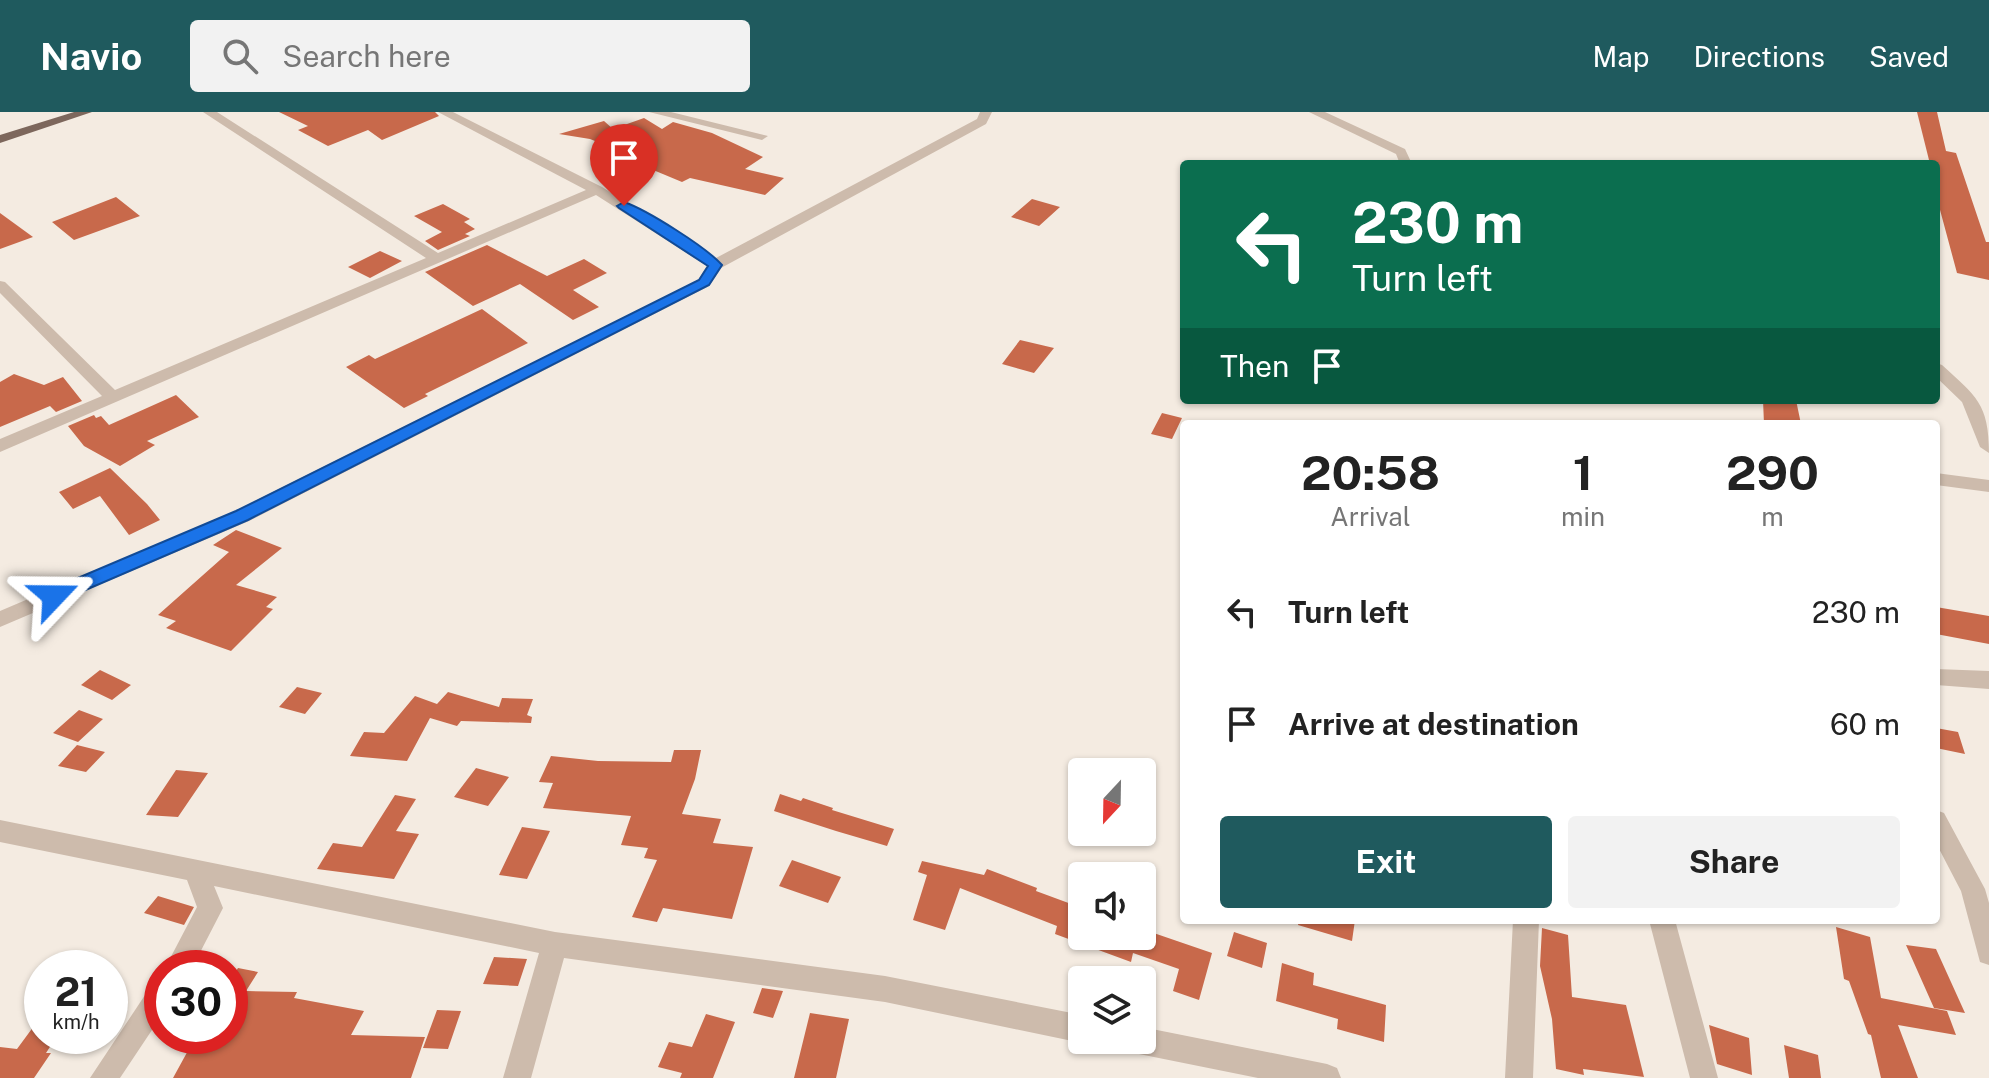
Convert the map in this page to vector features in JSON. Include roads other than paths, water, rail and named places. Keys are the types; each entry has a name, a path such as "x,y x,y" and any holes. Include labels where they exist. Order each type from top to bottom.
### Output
{"main road":[{"path":"0,129 55,112"},
{"path":"0,139 86,112"}],"street":[{"path":"209,112 438,259"},
{"path":"444,112 597,190 703,254 715,265"},
{"path":"655,112 762,136"},
{"path":"0,619 242,516 704,283 715,265 982,121 986,112"},
{"path":"1315,112 1401,152 1404,160"},
{"path":"0,446 597,190"},
{"path":"0,285 113,398"},
{"path":"1940,372 1970,400 1989,447"},
{"path":"1940,480 1989,486"},
{"path":"1940,677 1989,680"},
{"path":"1940,826 1981,893 1989,953"},
{"path":"0,831 555,944 885,989 1068,1026"},
{"path":"188,950 210,908 197,873"},
{"path":"1519,1078 1526,924"},
{"path":"1663,924 1704,1078"},
{"path":"517,1078 555,944"},
{"path":"104,1078 144,1019"},
{"path":"1156,1043 1327,1078"}]}
